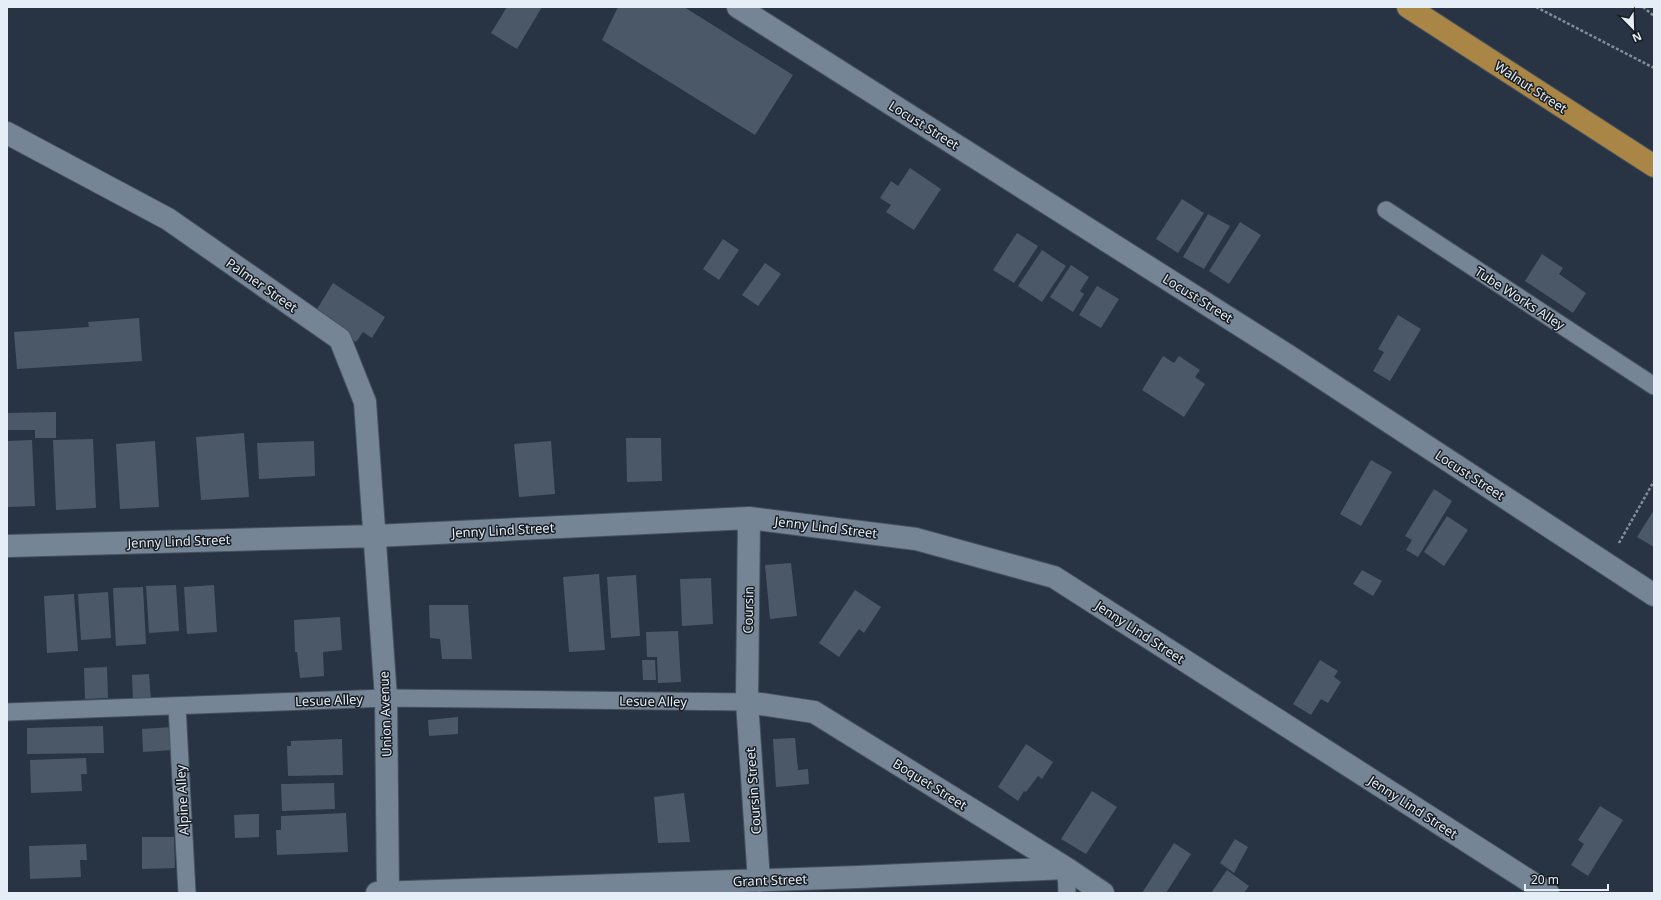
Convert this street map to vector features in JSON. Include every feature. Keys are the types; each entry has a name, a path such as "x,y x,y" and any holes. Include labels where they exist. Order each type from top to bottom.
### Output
{"main road":[{"name":"Walnut Street","path":"1408,7 1654,166"}],"street":[{"name":"Locust Street","path":"738,7 1287,355 1654,596"},
{"name":"Palmer Street","path":"7,133 168,219 340,339 365,402 375,536"},
{"name":"Jenny Lind Street","path":"7,546 375,536 749,518 916,539 1054,577 1548,893"},
{"name":"Coursin","path":"747,702 749,518"},
{"name":"Union Avenue","path":"375,536 386,698 384,893"},
{"name":"Boquet Street","path":"747,702 814,712 1066,868 1103,893"},
{"name":"Coursin Street","path":"747,702 759,881"},
{"name":"Grant Street","path":"384,893 759,881 858,885 1066,868"}],"lane":[{"name":"Tube Works Alley","path":"1386,210 1654,386"},
{"name":"Lesue Alley","path":"7,712 386,698 747,702"},
{"name":"Alpine Alley","path":"177,706 187,893"},
{"path":"1066,868 1067,893"}],"path":[{"path":"1536,7 1654,68"},
{"path":"1643,7 1654,16"},
{"path":"1622,538 1654,481"}],"building":[{"path":"507,7 542,7 517,49 491,33"},
{"path":"618,7 684,7 793,75 755,135 602,40"},
{"path":"910,168 941,189 914,230 886,212 891,205 880,198 891,181 898,186"},
{"path":"1182,199 1204,213 1178,253 1156,239"},
{"path":"1208,214 1230,226 1204,269 1183,257"},
{"path":"1240,222 1261,235 1229,284 1209,271"},
{"path":"1017,233 1038,246 1014,283 993,270"},
{"path":"723,239 739,250 719,280 703,269"},
{"path":"1042,250 1066,266 1042,302 1018,286"},
{"path":"1542,254 1563,268 1559,274 1586,293 1573,313 1525,281"},
{"path":"765,263 781,274 758,306 742,295"},
{"path":"1071,265 1089,277 1080,291 1084,294 1073,312 1050,297"},
{"path":"333,283 385,317 372,338 363,332 356,342 314,314"},
{"path":"1097,286 1119,299 1101,328 1079,315"},
{"path":"1398,315 1421,329 1390,381 1373,371 1384,352 1378,349"},
{"path":"139,318 142,361 17,369 14,332 89,327 88,322"},
{"path":"1163,356 1174,363 1179,356 1200,370 1195,377 1205,384 1184,417 1142,390"},
{"path":"56,412 56,438 35,438 35,430 7,430 7,413"},
{"path":"244,433 249,497 201,500 196,437"},
{"path":"626,438 661,438 662,481 627,482"},
{"path":"93,439 96,508 56,510 53,440"},
{"path":"32,440 35,506 8,507 7,441"},
{"path":"155,441 159,507 120,509 116,444"},
{"path":"314,441 315,476 259,479 257,443"},
{"path":"551,441 555,494 519,497 514,444"},
{"path":"1371,460 1392,472 1361,526 1340,514"},
{"path":"1434,489 1452,501 1418,557 1406,550 1412,540 1405,536"},
{"path":"1654,510 1654,547 1637,537"},
{"path":"1447,516 1468,530 1444,566 1424,552"},
{"path":"791,563 797,616 770,619 765,565"},
{"path":"1362,570 1382,581 1373,596 1353,584"},
{"path":"599,574 605,650 569,652 563,577"},
{"path":"636,575 640,636 611,638 607,577"},
{"path":"711,578 713,624 682,626 680,579"},
{"path":"176,585 179,631 149,633 146,586"},
{"path":"214,585 217,632 187,634 184,587"},
{"path":"143,587 146,644 116,646 113,588"},
{"path":"855,590 881,607 864,633 859,629 839,657 819,643"},
{"path":"108,592 111,638 81,640 78,594"},
{"path":"74,594 78,651 47,653 44,596"},
{"path":"429,605 468,605 472,659 442,659 440,639 430,638"},
{"path":"340,617 342,650 323,652 324,676 300,678 297,652 295,652 294,620"},
{"path":"678,631 681,682 658,683 657,657 647,657 646,632"},
{"path":"642,660 655,660 656,680 643,680"},
{"path":"1320,660 1338,671 1334,677 1341,682 1328,703 1321,699 1311,715 1293,704"},
{"path":"107,667 108,698 85,699 84,668"},
{"path":"149,674 151,700 133,701 132,675"},
{"path":"458,717 458,734 429,736 428,720"},
{"path":"103,726 104,753 27,754 27,728"},
{"path":"172,727 174,750 143,752 142,729"},
{"path":"795,738 798,770 808,769 809,784 776,787 773,739"},
{"path":"342,739 343,775 288,776 287,746 291,746 291,741"},
{"path":"1026,744 1053,762 1042,779 1038,776 1026,792 1024,791 1018,801 998,787"},
{"path":"86,758 87,774 81,774 82,791 31,793 30,760"},
{"path":"334,783 335,809 282,811 281,784"},
{"path":"1092,791 1117,807 1086,854 1061,839"},
{"path":"684,793 690,842 658,843 654,797"},
{"path":"1600,806 1623,820 1588,876 1571,865 1584,844 1578,840"},
{"path":"346,813 348,852 277,855 276,830 281,830 281,816"},
{"path":"259,814 259,837 235,838 234,815"},
{"path":"142,837 174,837 175,868 142,869"},
{"path":"1235,839 1248,847 1234,873 1220,863"},
{"path":"1174,843 1191,854 1166,893 1142,893"},
{"path":"86,844 87,860 80,860 81,877 30,879 29,846"},
{"path":"1227,870 1249,886 1244,893 1211,893"}]}
